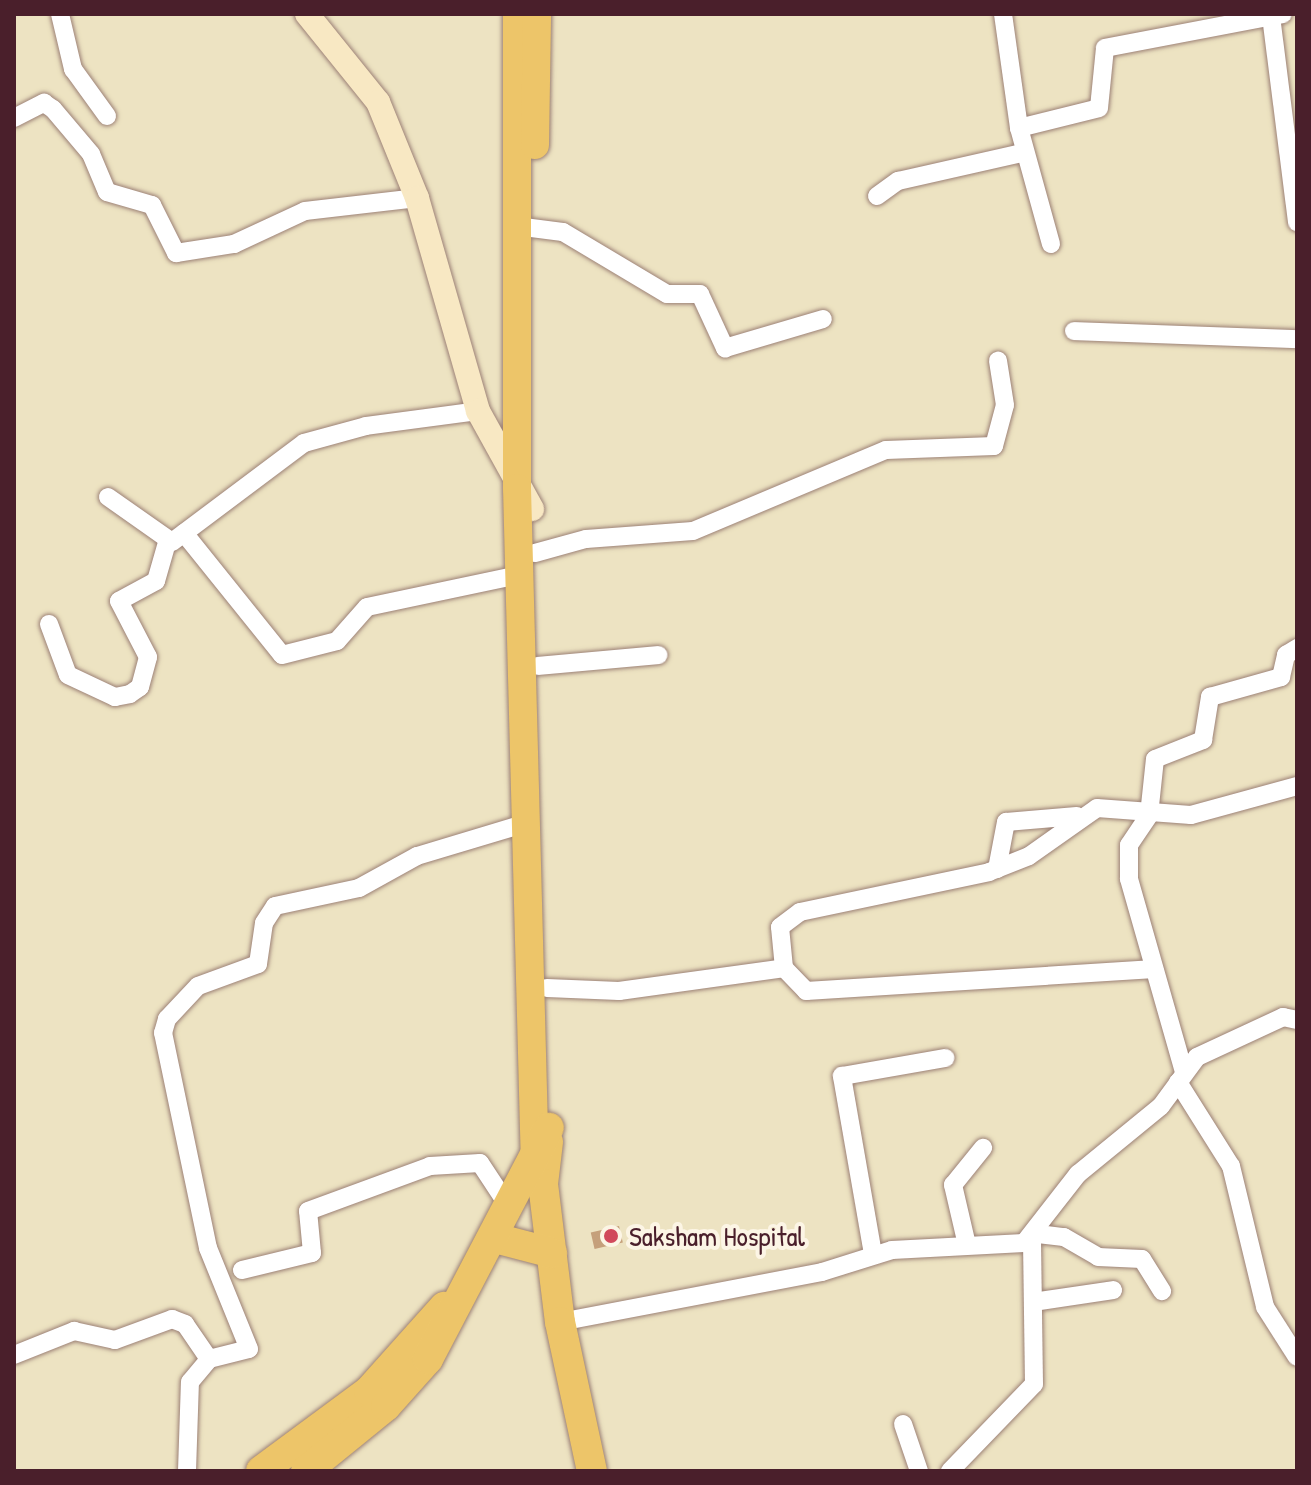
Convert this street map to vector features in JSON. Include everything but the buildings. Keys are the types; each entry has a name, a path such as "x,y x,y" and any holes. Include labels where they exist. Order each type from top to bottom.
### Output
{"highway":[{"path":"549,1128 538,1172 560,1322 592,1471"},
{"path":"306,1471 358,1432 417,1371 480,1272 509,1207 538,1172"},
{"path":"495,1238 552,1253"},
{"path":"261,1471 369,1391 480,1272"}],"main road":[{"path":"307,14 378,102 417,198 478,411 524,499"},
{"path":"517,14 525,226 527,823 538,1172"},
{"path":"525,226 537,14"},
{"path":"527,564 538,666 549,1128"}],"street":[{"path":"60,14 73,69 107,116"},
{"path":"1003,14 1022,153 1051,244"},
{"path":"1019,128 1099,108 1105,48 1277,15 1297,222"},
{"path":"14,118 44,103 53,109 91,154 107,192 152,205 176,253 234,244 305,211 417,198"},
{"path":"877,196 898,181 1022,153"},
{"path":"525,226 574,237 667,294 700,294 725,348 823,319"},
{"path":"1074,331 1297,339"},
{"path":"184,533 282,655 337,641 367,607 527,564 586,539 693,531 886,450 994,446 1005,405 998,361"},
{"path":"49,624 68,675 115,697 130,694 140,687 148,657 119,601 156,581 167,543 304,443 366,426 478,411"},
{"path":"108,497 167,543"},
{"path":"1297,648 1286,655 1281,677 1210,697 1203,740 1155,759 1149,815 1133,837 1128,861 1181,1077 1231,1166 1265,1307 1297,1357"},
{"path":"538,666 658,655"},
{"path":"997,869 1006,822 1077,816 1097,808 1149,815 1191,815 1297,786"},
{"path":"1077,816 1029,856 997,869 836,899 794,914 779,933 784,968 806,991 1154,969"},
{"path":"187,1471 187,1393 209,1359 249,1349 208,1248 163,1033 167,1019 198,986 258,964 264,923 275,906 359,888 417,856 527,823"},
{"path":"547,988 619,991 784,968"},
{"path":"950,1471 1034,1384 1035,1236 1067,1186 1153,1114 1181,1077 1226,1039 1283,1017 1297,1020"},
{"path":"873,1254 842,1076 945,1058"},
{"path":"967,1245 953,1185 983,1148"},
{"path":"242,1270 312,1253 308,1211 430,1166 480,1163 509,1207"},
{"path":"560,1322 822,1272 873,1254 1035,1236 1064,1237 1098,1257 1142,1259 1162,1291"},
{"path":"1033,1302 1113,1290"},
{"path":"14,1355 74,1331 115,1340 172,1319 185,1324 209,1359"},
{"path":"903,1424 919,1471"}],"place":[{"name":"Saksham Hospital","path":"611,1236"}]}
